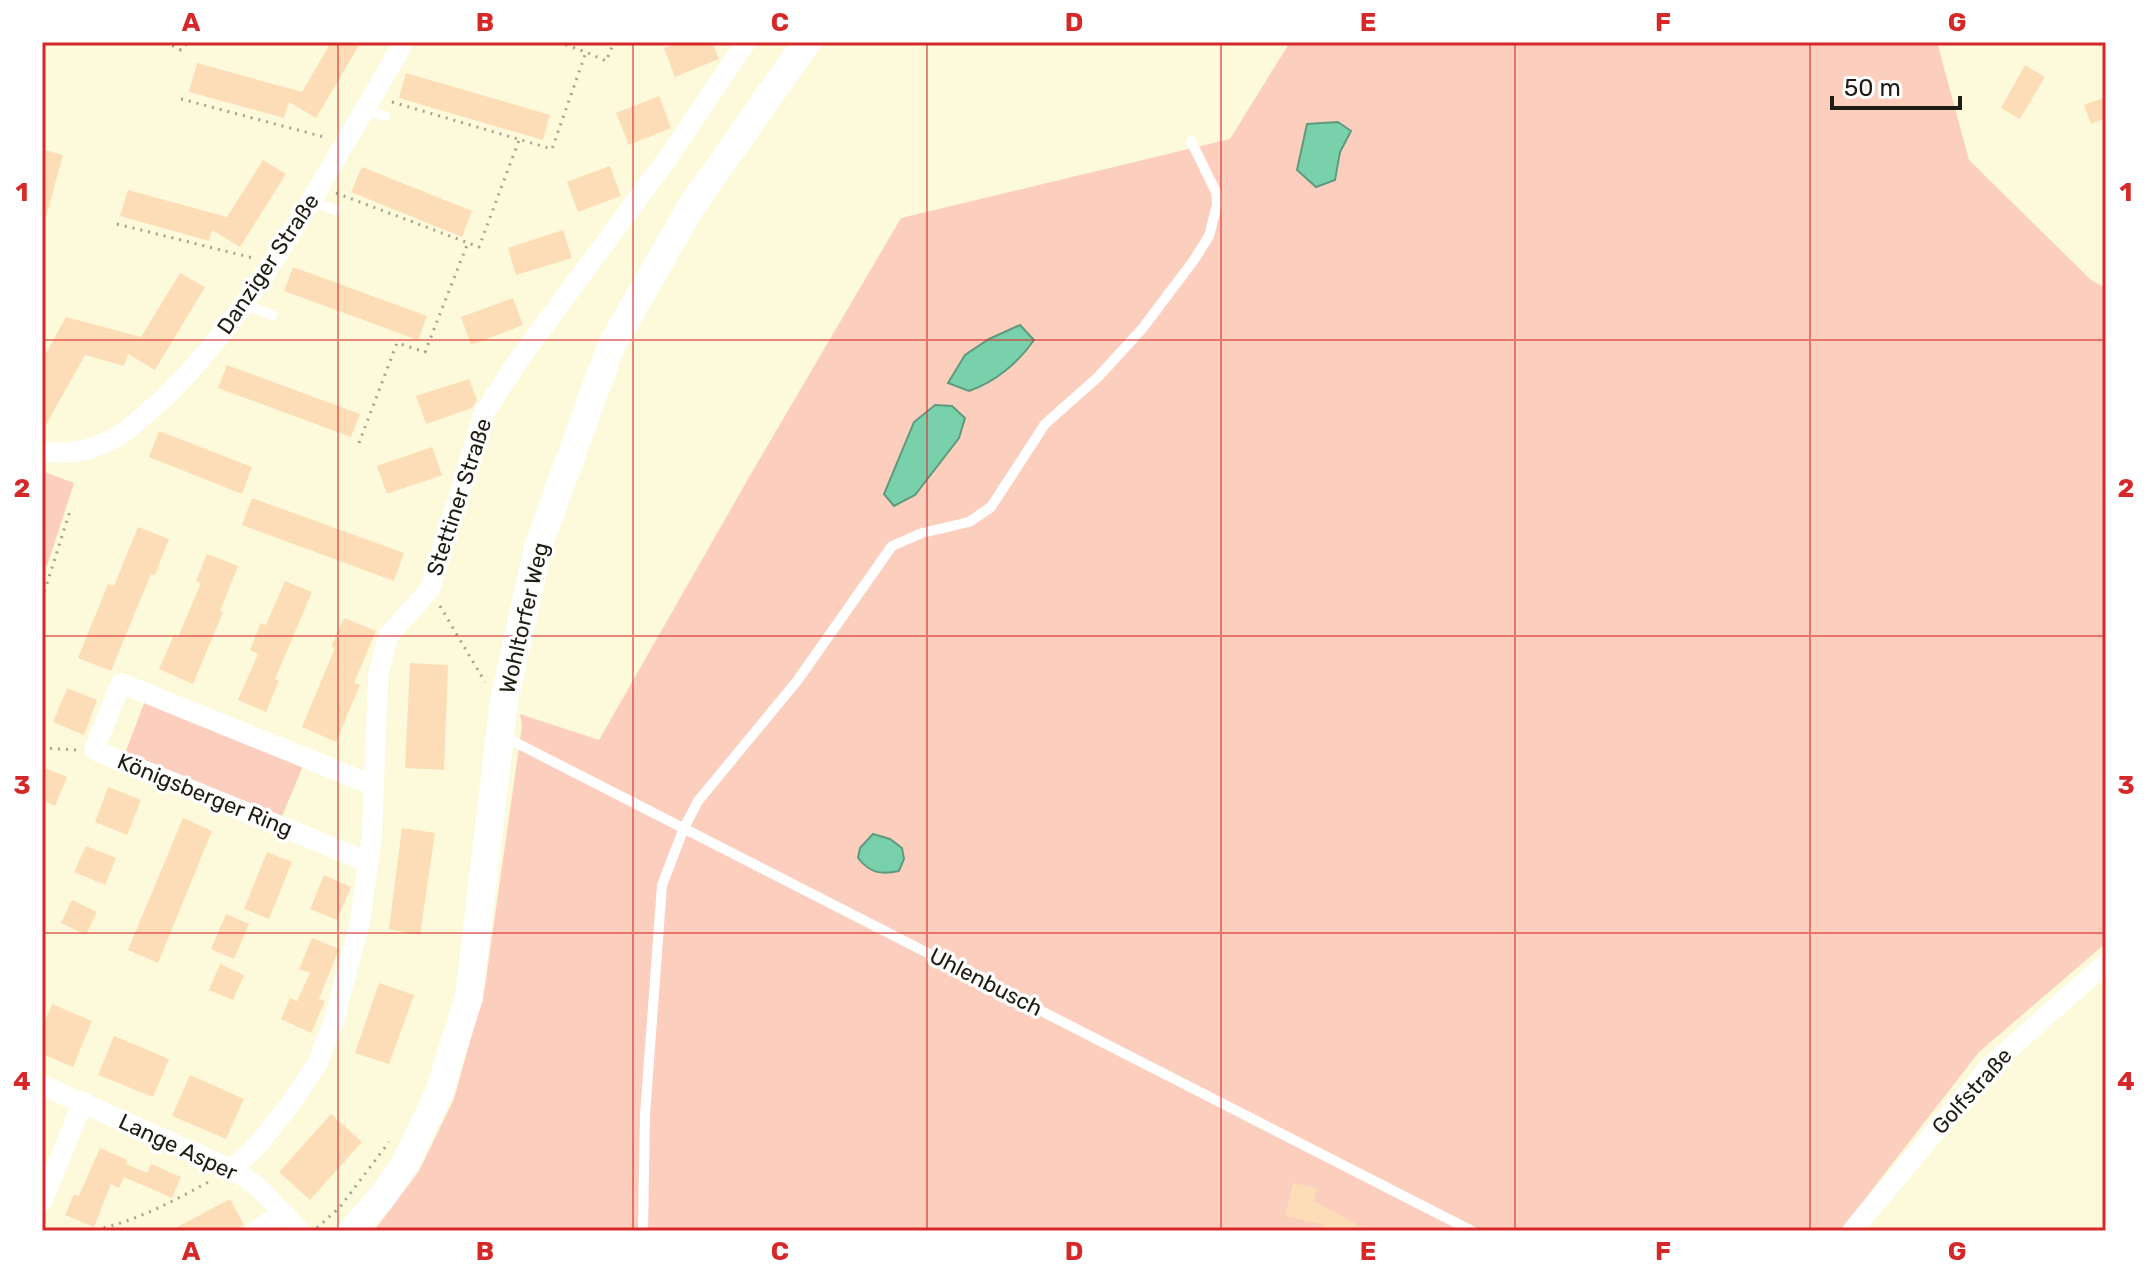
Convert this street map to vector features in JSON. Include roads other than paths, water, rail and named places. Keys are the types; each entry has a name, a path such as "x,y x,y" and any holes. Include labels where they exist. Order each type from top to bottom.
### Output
{"main road":[{"name":"Wohltorfer Weg","path":"352,1231 382,1197 405,1164 439,1093 469,997 499,734 539,544 611,346 691,207 807,42"}],"street":[{"name":"Danziger Straße","path":"42,451 78,453 109,442 179,392 273,263 404,42"},
{"name":"Stettiner Straße","path":"231,1169 256,1147 292,1102 318,1062 334,1020 360,922 368,862 373,815 378,676 388,636 430,589 484,413 520,358 670,155 746,42"},
{"name":"Königsberger Ring","path":"368,862 94,750 121,683 372,785"},
{"name":"Golfstraße","path":"1852,1231 1991,1065 2106,963"},
{"name":"Lange Asper","path":"42,1085 231,1169 257,1186 300,1231"},
{"path":"42,1202 83,1102"},
{"path":"255,1231 284,1213"}],"lane":[{"path":"369,103 385,116"},
{"path":"643,1231 645,1115 662,885 684,828 698,801 805,670 892,546 922,533 969,522 991,507 1045,424 1098,377 1142,329 1194,260 1209,236 1217,205 1216,192 1191,141"},
{"path":"315,193 335,210"},
{"path":"245,305 272,315"},
{"name":"Uhlenbusch","path":"499,734 1472,1231"}]}
